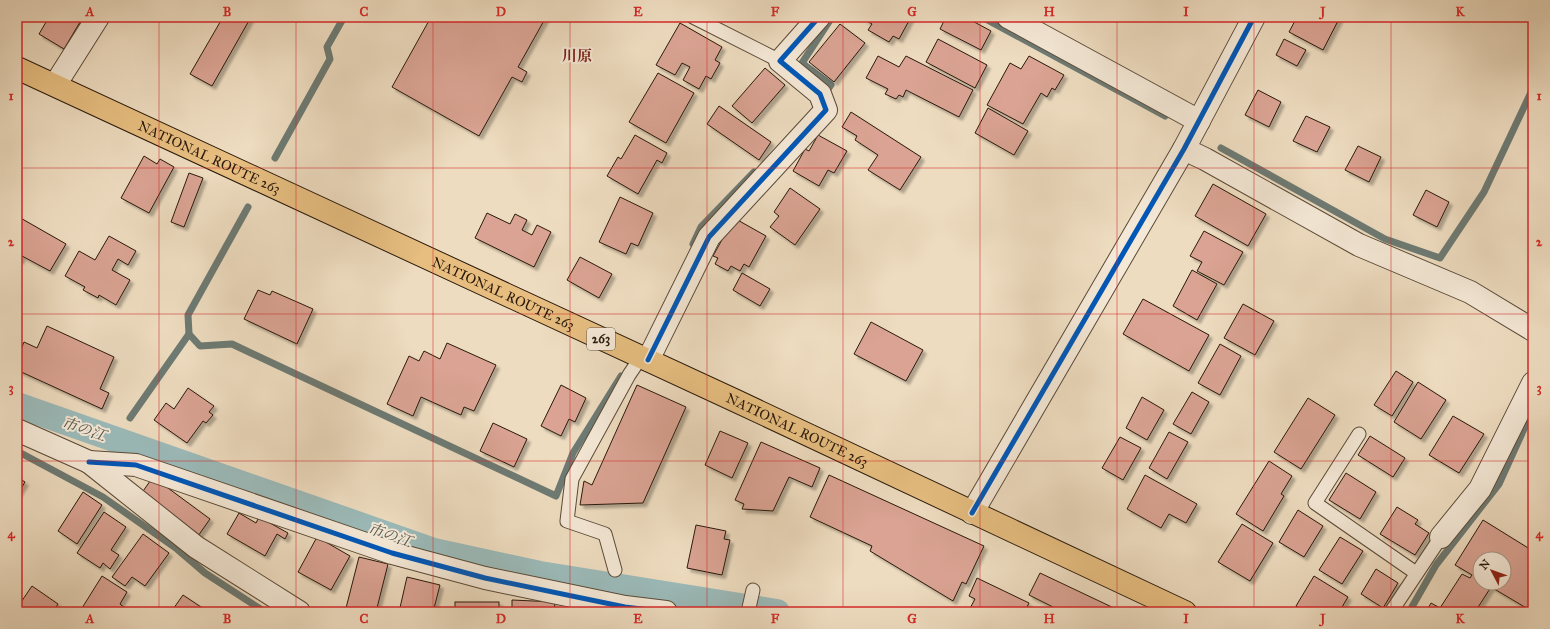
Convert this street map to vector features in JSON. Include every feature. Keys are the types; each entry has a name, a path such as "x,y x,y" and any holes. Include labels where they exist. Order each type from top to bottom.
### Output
{"highway":[{"name":"NATIONAL ROUTE 263","path":"17,68 1185,612"}],"street":[{"path":"55,85 98,17"},
{"path":"644,359 709,237 823,102 780,61 819,17"},
{"path":"1008,17 1199,122"},
{"path":"972,513 1184,149 1254,17"},
{"path":"1184,149 1205,159 1359,245 1470,292 1533,330"},
{"path":"1440,537 1480,489 1533,383"},
{"path":"17,430 89,462 196,547 298,612"},
{"path":"89,462 136,465 392,553 485,578 625,607 666,612"}],"lane":[{"path":"692,17 780,61"},
{"path":"615,570 605,534 566,521 572,479 629,374 644,359"},
{"path":"1359,434 1316,503 1416,573"},
{"path":"1391,612 1440,537"},
{"path":"748,612 753,590"}],"building":[{"path":"49,17 83,17 64,49 39,34"},
{"path":"223,17 251,17 212,86 190,74"},
{"path":"431,17 546,17 518,67 527,72 522,82 512,77 479,136 392,87"},
{"path":"865,17 911,17 899,39 893,36 889,42 868,30 872,24 864,19"},
{"path":"946,17 965,17 991,31 981,50 940,29"},
{"path":"1297,17 1340,17 1323,50 1289,32"},
{"path":"680,23 722,47 715,60 720,63 711,79 706,76 699,89 683,80 690,67 682,63 675,75 656,65"},
{"path":"840,24 865,43 834,82 809,62"},
{"path":"938,39 987,65 975,88 926,62"},
{"path":"1284,39 1306,50 1297,66 1276,55"},
{"path":"878,56 899,67 906,56 973,90 959,117 906,90 903,97 899,95 896,99 885,94 888,89 866,78"},
{"path":"1029,56 1064,75 1055,90 1052,88 1047,97 1041,93 1023,124 987,105 1010,63 1021,69"},
{"path":"765,68 785,85 752,123 732,106"},
{"path":"658,73 694,93 666,143 629,122"},
{"path":"1258,90 1281,102 1269,127 1245,115"},
{"path":"719,106 771,142 759,160 707,124"},
{"path":"988,108 1028,131 1014,155 975,133"},
{"path":"851,112 921,157 900,190 868,170 878,155 855,140 857,136 842,127"},
{"path":"1306,116 1330,127 1317,152 1293,141"},
{"path":"635,135 667,153 662,163 657,160 638,194 607,176 618,157 621,159"},
{"path":"818,135 847,151 834,173 828,170 819,186 793,171 805,149 809,151"},
{"path":"1358,146 1381,157 1369,182 1345,170"},
{"path":"144,156 157,164 160,159 174,167 149,213 121,198"},
{"path":"189,173 203,178 184,227 171,222"},
{"path":"1213,184 1266,214 1248,246 1195,216"},
{"path":"790,188 820,209 795,245 770,227 779,216 774,212"},
{"path":"1426,190 1449,202 1437,227 1413,215"},
{"path":"620,197 653,213 638,246 631,243 626,254 599,242"},
{"path":"487,213 510,224 515,214 527,220 522,230 532,235 537,225 551,232 534,267 475,238"},
{"path":"17,216 66,244 50,271 22,256 20,261 17,259"},
{"path":"734,218 766,236 749,267 744,264 740,271 731,266 728,271 715,264 718,258 713,256"},
{"path":"1204,231 1243,252 1224,285 1197,271 1202,262 1190,256"},
{"path":"109,236 136,251 128,265 118,259 112,270 130,280 116,305 99,295 98,298 83,290 85,287 65,276 79,251 95,260"},
{"path":"580,257 612,274 599,298 567,280"},
{"path":"1192,270 1217,284 1197,320 1173,306"},
{"path":"742,273 770,289 760,306 733,290"},
{"path":"258,290 270,295 272,291 313,309 297,344 244,319"},
{"path":"1143,299 1209,335 1189,371 1123,334"},
{"path":"1243,304 1274,321 1255,355 1224,338"},
{"path":"871,322 923,350 906,381 854,354"},
{"path":"47,326 114,357 100,389 109,393 102,409 17,370 17,359 24,342 37,348"},
{"path":"447,343 496,365 474,411 464,407 461,415 421,397 413,416 387,404 409,356 419,361 424,351 440,359"},
{"path":"1220,344 1241,356 1220,395 1198,383"},
{"path":"1396,371 1413,382 1392,416 1374,405"},
{"path":"1418,382 1446,400 1421,439 1394,422"},
{"path":"561,385 586,398 575,422 569,419 561,436 541,426"},
{"path":"637,385 686,407 643,503 580,505 584,481 592,485"},
{"path":"188,388 214,406 209,412 213,415 206,423 203,421 187,443 154,420 166,403 174,409"},
{"path":"1192,392 1209,402 1191,434 1173,424"},
{"path":"1142,397 1164,410 1147,440 1126,428"},
{"path":"1308,398 1335,415 1301,469 1274,452"},
{"path":"1453,416 1484,434 1459,473 1429,455"},
{"path":"493,423 527,439 514,467 480,451"},
{"path":"720,431 748,443 732,478 705,465"},
{"path":"1169,432 1188,442 1167,479 1149,468"},
{"path":"1370,436 1405,458 1393,477 1358,455"},
{"path":"1120,437 1141,448 1123,480 1102,468"},
{"path":"761,442 820,468 812,487 789,477 773,511 742,509 744,504 735,500"},
{"path":"1269,461 1292,476 1281,494 1284,496 1263,531 1236,514"},
{"path":"1346,473 1376,492 1360,519 1329,500"},
{"path":"829,475 984,546 966,584 962,582 953,601 870,551 872,546 810,517"},
{"path":"1145,475 1197,504 1186,523 1169,514 1161,528 1127,509"},
{"path":"17,477 25,482 17,495"},
{"path":"153,477 210,519 198,536 141,494"},
{"path":"83,492 102,505 77,544 58,531"},
{"path":"1397,507 1418,520 1415,524 1429,533 1415,555 1380,534"},
{"path":"1298,510 1323,526 1304,557 1279,542"},
{"path":"104,512 126,527 111,550 119,555 110,569 103,563 100,568 77,553"},
{"path":"239,513 256,523 259,517 288,533 285,539 277,534 265,556 227,534"},
{"path":"1483,520 1533,551 1533,612 1498,591 1512,591 1512,551 1472,551 1472,575 1455,565"},
{"path":"1242,524 1273,543 1250,581 1218,562"},
{"path":"696,525 726,531 724,539 730,540 722,575 687,568"},
{"path":"143,534 169,553 145,586 132,577 125,586 112,577"},
{"path":"317,537 350,556 331,590 298,572"},
{"path":"1340,537 1363,551 1342,584 1319,570"},
{"path":"359,557 388,564 376,612 345,612"},
{"path":"1376,569 1398,583 1383,608 1361,594"},
{"path":"1040,573 1116,609 1115,612 1053,612 1055,608 1029,595"},
{"path":"1462,574 1470,578 1472,575 1472,591 1488,591 1475,612 1426,612 1431,603 1440,608"},
{"path":"102,576 127,592 120,604 125,608 123,612 89,612 82,608"},
{"path":"1314,576 1348,597 1339,612 1305,612 1296,606"},
{"path":"407,577 440,585 433,612 399,612"},
{"path":"977,578 1029,603 1027,607 1037,612 968,612 975,599 969,596"},
{"path":"32,586 58,604 53,612 46,608 44,612 17,612 17,608"},
{"path":"183,595 207,611 171,612"},
{"path":"512,600 555,602 554,612 512,612"},
{"path":"455,602 499,602 499,612 455,612"}],"waterway":[{"path":"275,158 330,59 327,47 344,17"},
{"path":"823,96 831,85 802,63 832,17"},
{"path":"982,17 1165,116"},
{"path":"1221,148 1385,239 1440,258 1484,192 1533,88"},
{"path":"693,244 701,227 754,172"},
{"path":"189,334 188,315 248,207"},
{"path":"130,418 189,334 200,346 232,344 556,496 573,453 621,376"},
{"name":"市の江","path":"17,405 434,551 540,574 777,612"},
{"path":"1409,612 1436,565 1499,484 1533,409"},
{"path":"17,451 103,497 177,549 205,573 265,612"}],"cycle path":[{"path":"648,360 709,237 826,110 820,94 780,61 819,17"},
{"path":"972,513 1184,149 1254,17"},
{"path":"89,462 136,465 392,553 485,578 625,607 666,612"}],"district":[{"name":"川原","path":"577,56"}]}
